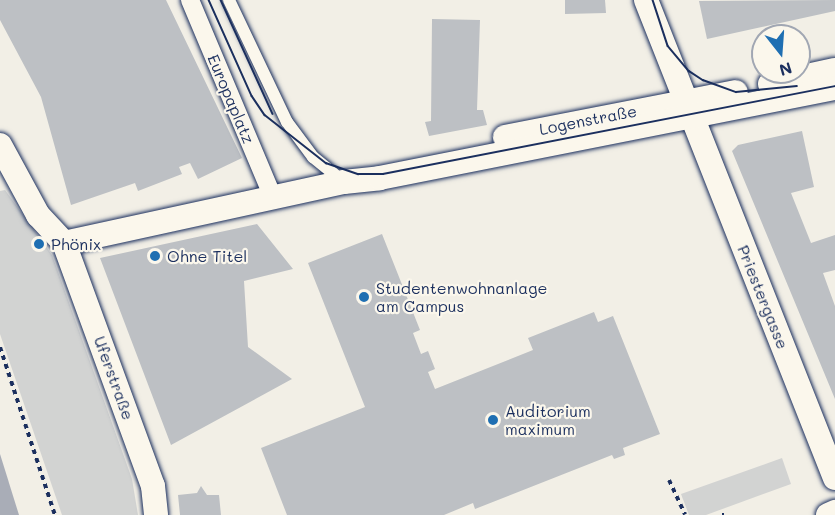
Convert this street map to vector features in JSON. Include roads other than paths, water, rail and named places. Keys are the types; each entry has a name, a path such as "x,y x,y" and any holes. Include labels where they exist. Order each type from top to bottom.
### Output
{"street":[{"name":"Europaplatz","path":"190,0 273,197"},
{"name":"Priestergasse","path":"646,0 687,109 835,478"},
{"name":"Logenstraße","path":"64,243 344,182 380,178 687,109 835,70"},
{"name":"Logenstraße","path":"687,109 835,87"},
{"path":"0,145 39,215 64,243"},
{"name":"Uferstraße","path":"64,243 153,486 156,515"},
{"path":"828,515 835,512"}],"lane":[{"path":"229,0 265,83 287,122 313,157 344,182"}],"tram line":[{"path":"209,0 252,96 265,115 326,163 358,174 383,174 835,86"},
{"path":"221,0 273,114"},
{"path":"653,0 668,46 689,71 703,80 736,92 797,86"}],"place":[{"name":"Phönix","path":"39,244"},
{"name":"Ohne Titel","path":"155,256"},
{"name":"Studentenwohnanlage am Campus","path":"364,297"},
{"name":"Auditorium maximum","path":"493,420"}]}
